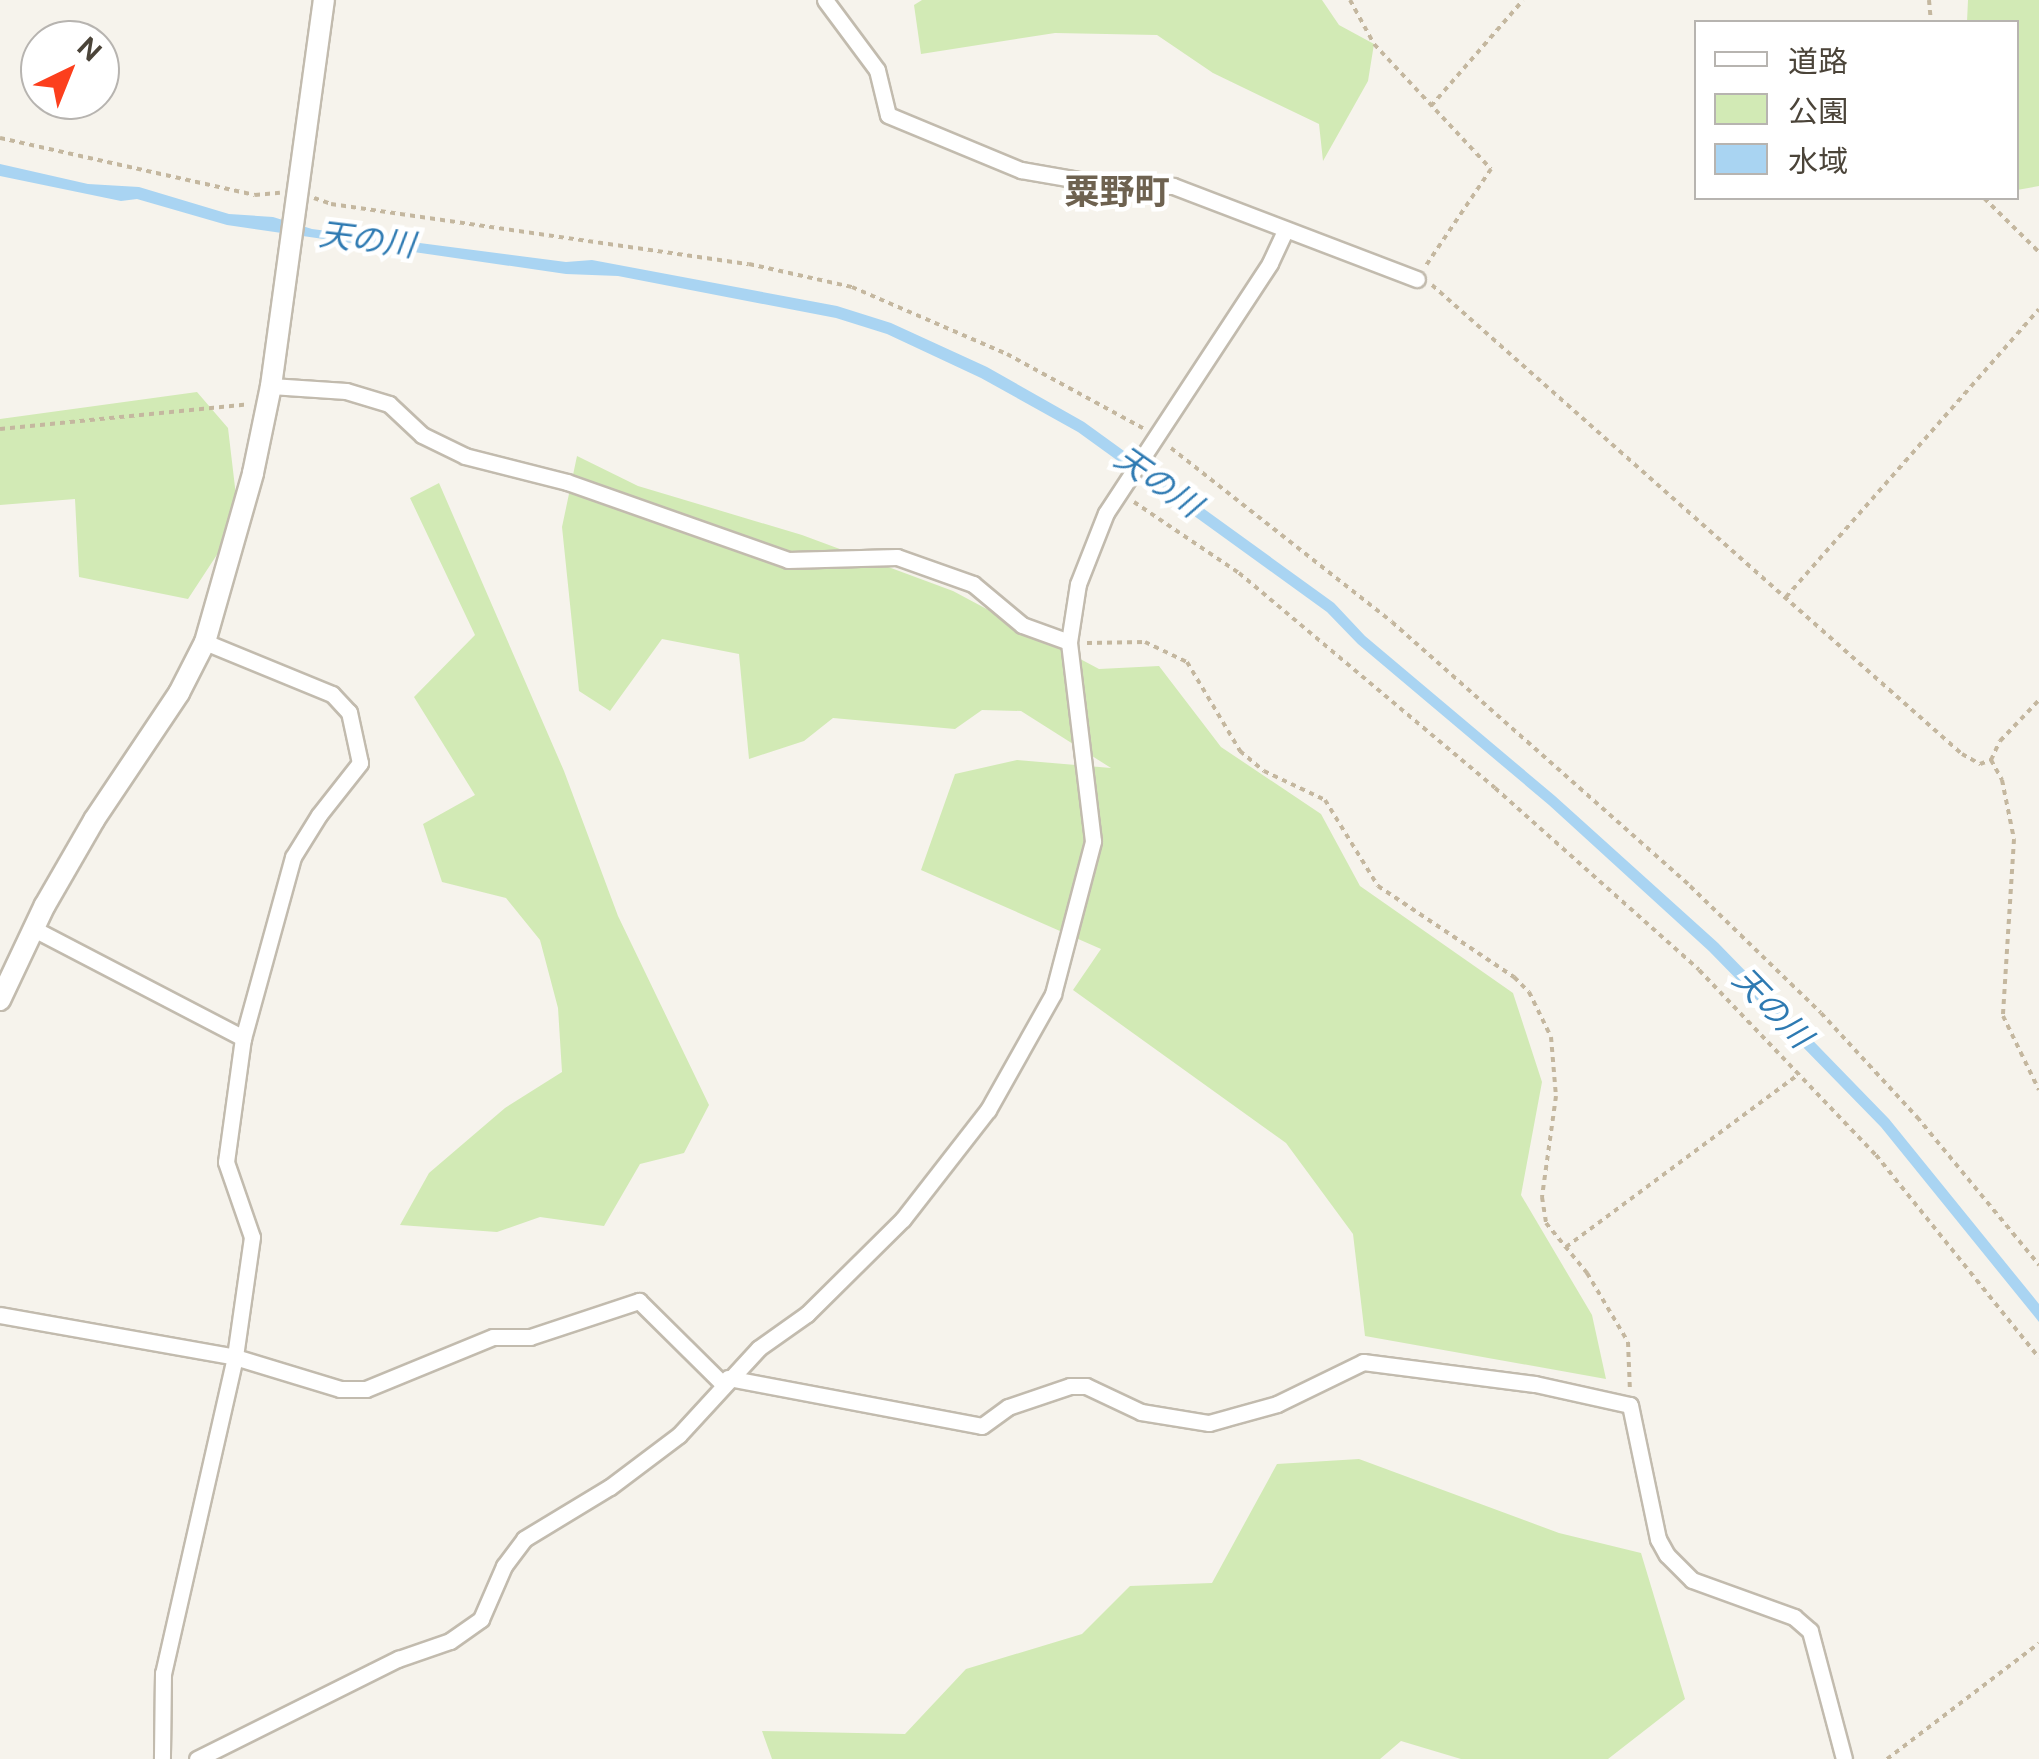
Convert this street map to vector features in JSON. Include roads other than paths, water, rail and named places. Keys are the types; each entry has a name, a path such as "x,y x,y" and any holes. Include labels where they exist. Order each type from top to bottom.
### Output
{"street":[{"path":"0,1000 94,820 179,693 205,642 253,474 269,394 324,0"},
{"path":"825,0 877,70 888,115 1021,170 1106,185 1173,186 1417,278"},
{"path":"198,1759 398,1658 450,1641 481,1619 504,1566 524,1539 610,1487 679,1435 759,1348 807,1314 903,1219 988,1110 1053,994 1093,840 1068,642 1078,584 1120,490 1270,263 1286,231"},
{"path":"269,394 346,391 389,404 422,435 464,456 567,482 788,560 897,557 973,584 1022,625 1068,642"},
{"path":"162,1759 164,1673 235,1357 252,1237 226,1162 243,1038 293,857 318,814 360,762 350,712 332,694 205,642"},
{"path":"34,930 243,1038"},
{"path":"0,1315 235,1357 340,1389 366,1388 493,1337 530,1337 639,1301 725,1381 982,1426 1008,1407 1070,1386 1086,1386 1141,1412 1208,1424 1276,1404 1362,1362 1536,1384 1630,1406 1658,1539 1667,1555 1692,1580 1794,1617 1810,1631 1844,1759"}],"water":[{"name":"天の川","path":"0,164 88,184 139,187 229,214 273,217 312,229 566,262 592,260 837,306 891,323 987,367 1084,422 1334,603 1365,636 1555,796 1718,943 1889,1119 2039,1304 2039,1322 1881,1127 1709,951 1549,805 1358,644 1327,612 1078,432 981,378 887,334 836,318 618,276 566,274 227,225 137,199 121,201 0,176"}],"district":[{"name":"粟野町","path":"1117,192"}]}
